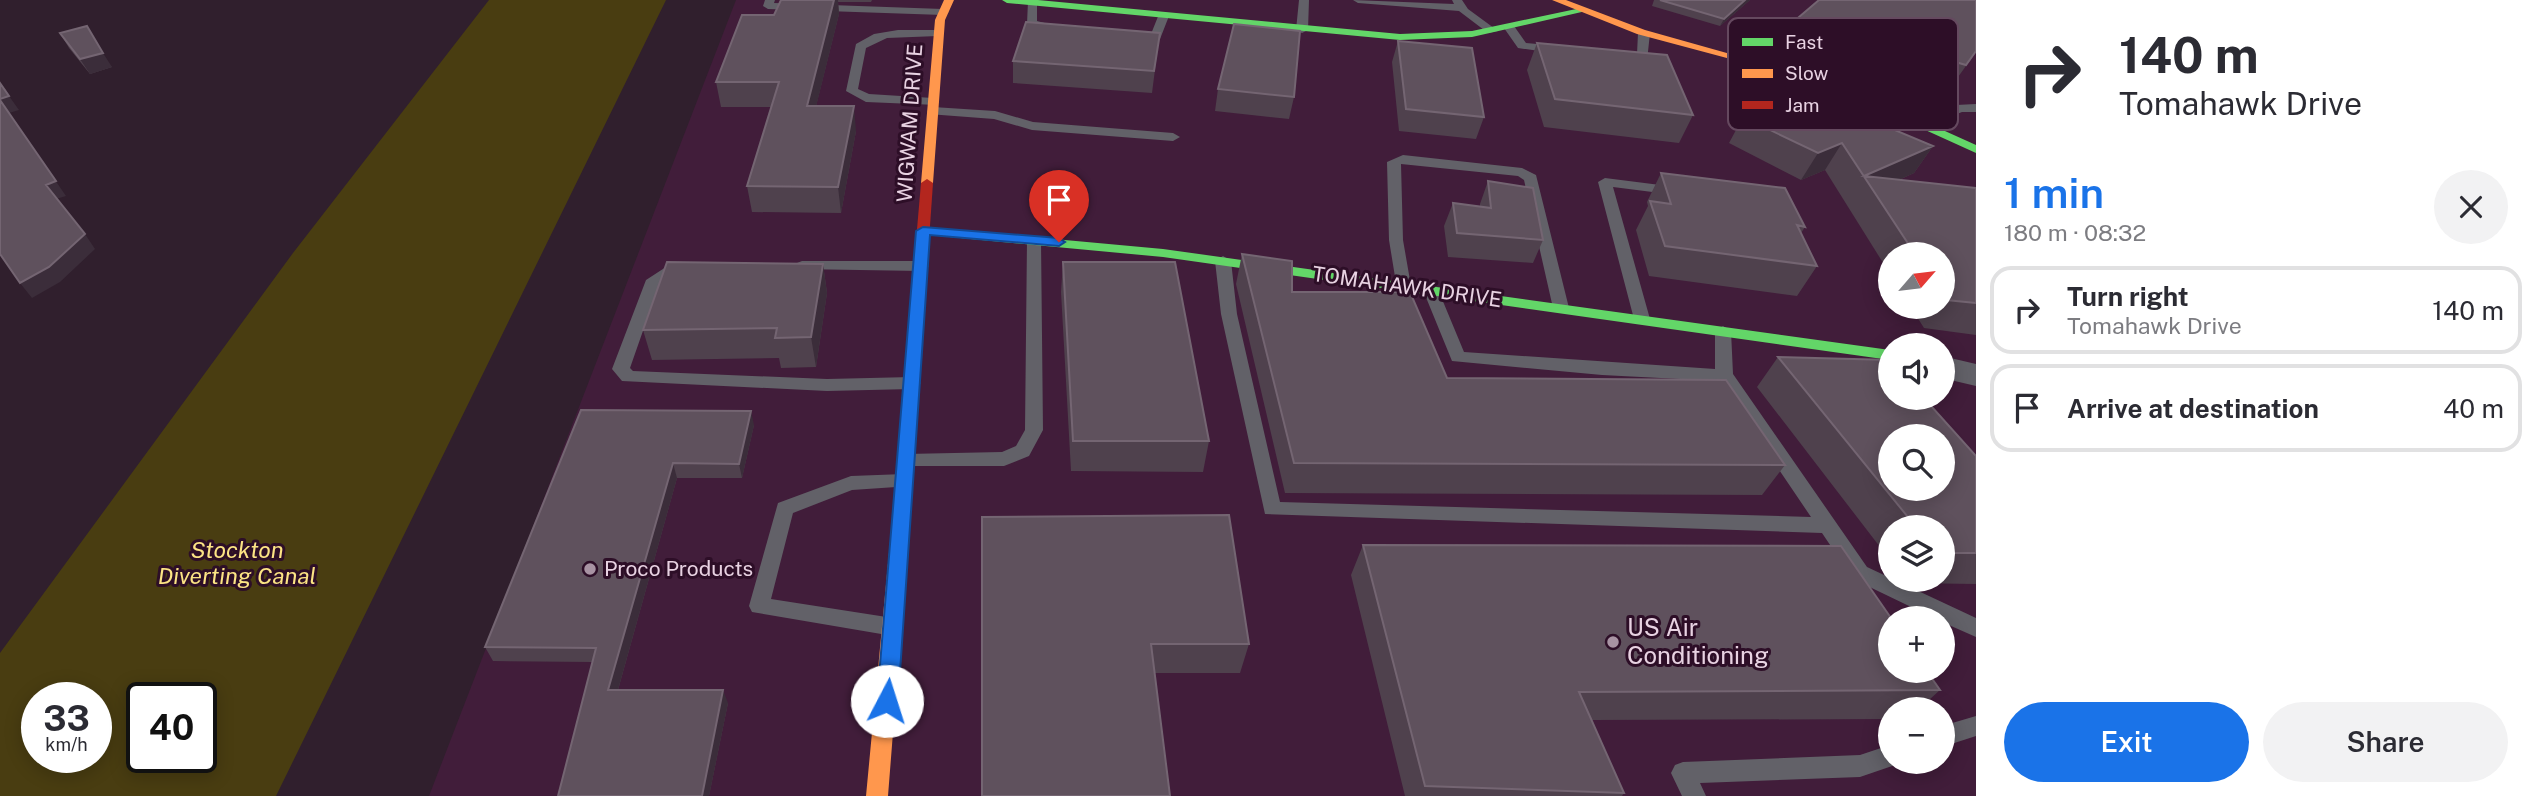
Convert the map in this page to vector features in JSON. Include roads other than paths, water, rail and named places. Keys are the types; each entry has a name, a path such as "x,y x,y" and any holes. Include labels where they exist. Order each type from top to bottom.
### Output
{"street":[{"path":"1556,0 1644,33 1728,56"},
{"path":"1021,1 1163,10 1302,30 1400,37 1492,31 1581,11"},
{"name":"WIGWAM DRIVE","path":"877,796 893,627 939,33 946,6"},
{"path":"1939,130 1976,149"},
{"name":"TOMAHAWK DRIVE","path":"923,231 1108,246 1878,353"},
{"path":"1955,370 1976,375"}],"lane":[{"path":"770,0 768,6 946,6"},
{"path":"1302,30 1304,0"},
{"path":"1358,0 1459,4 1492,31"},
{"path":"1021,1 1031,22 1038,27 1066,30"},
{"path":"1120,36 1156,37 1163,10"},
{"path":"1510,28 1522,46 1576,51"},
{"path":"939,33 886,34 867,40 860,46 852,91 866,98 995,115 1032,127 1173,137"},
{"path":"1616,55 1643,58 1644,33"},
{"path":"1958,109 1976,108"},
{"path":"1403,286 1396,240 1394,162 1403,159 1522,172 1531,178 1561,308"},
{"path":"1642,319 1605,182 1685,192"},
{"path":"893,627 759,606 785,508 850,483 905,471 1004,459 1023,451 1034,430 1034,240"},
{"path":"1223,261 1229,314 1272,509 1824,524"},
{"path":"788,266 921,266"},
{"path":"697,269 671,270 652,283 621,369 628,377 827,385 912,383"},
{"path":"1431,290 1458,357 1602,369 1724,375"},
{"path":"1723,331 1724,375 1860,573 1976,628"},
{"path":"1955,733 1976,726"},
{"path":"1694,796 1683,773 1860,766 1878,760"}],"water":[{"name":"Stockton Diverting Canal","path":"489,0 666,0 276,796 0,796 0,653 293,253"}],"place":[{"name":"Proco Products","path":"590,569"},
{"name":"US Air Conditioning","path":"1613,642"}]}
